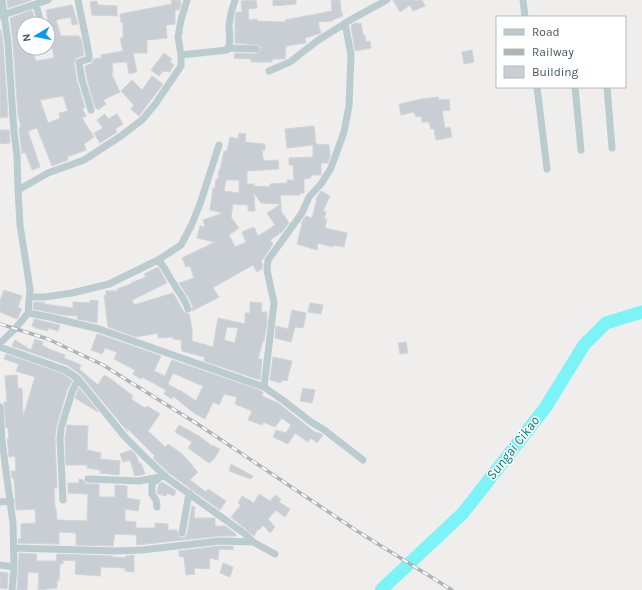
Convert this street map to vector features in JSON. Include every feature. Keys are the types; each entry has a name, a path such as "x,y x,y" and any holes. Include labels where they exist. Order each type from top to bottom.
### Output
{"street":[{"path":"0,343 15,329 28,313 30,297 20,225 17,156 8,43 2,15 2,0"},
{"path":"2,15 48,0"},
{"path":"78,0 89,54 89,59 79,62 82,80 91,110"},
{"path":"18,190 48,173 84,160 121,136 143,119 156,103 181,66 178,37 187,0"},
{"path":"229,48 229,25 235,0"},
{"path":"269,71 290,62 317,41 345,23 387,0"},
{"path":"523,0 525,16"},
{"path":"36,4 39,16"},
{"path":"264,387 274,303 267,270 268,260 302,213 310,197 321,184 331,168 344,132 349,106 351,56 345,23"},
{"path":"181,56 223,51 229,48 256,48"},
{"path":"537,88 547,169"},
{"path":"575,88 581,150"},
{"path":"607,88 612,148"},
{"path":"30,297 45,297 72,293 108,284 158,260 181,244 191,226 200,204 219,144"},
{"path":"158,260 165,267 173,284 185,299 188,308"},
{"path":"28,313 99,329 264,387 311,422 323,429 363,460"},
{"path":"0,346 65,370 78,379 125,437 163,476 245,534 253,542 275,554"},
{"path":"63,500 60,440 61,428 72,392 78,379"},
{"path":"0,407 2,441 13,523 14,567 12,590"},
{"path":"88,479 139,482 163,476"},
{"path":"157,506 156,500 152,494 152,484 163,476"},
{"path":"182,533 189,494"},
{"path":"0,502 11,501"},
{"path":"14,548 30,550 116,551 142,550 220,542 253,542"},
{"path":"0,565 14,567"}],"building":[{"path":"7,0 32,0 8,8"},
{"path":"171,0 180,0 181,4 179,10 175,10 175,24 166,25 167,38 147,40 147,53 133,53 137,72 129,74 127,62 112,63 113,73 111,73 120,92 103,100 106,104 98,110 95,107 85,66 91,64 94,59 101,58 101,55 123,51 120,38 123,38 123,22 121,23 120,14 172,4"},
{"path":"256,0 257,8 248,9 249,20 257,19 257,21 286,22 285,20 332,11 331,0 340,0 343,16 332,21 318,22 321,33 305,38 306,43 286,46 285,59 272,59 272,62 251,62 251,59 234,58 235,53 256,54 260,51 261,47 258,45 235,43 236,12 242,12 241,1"},
{"path":"273,0 296,0 296,4 273,6"},
{"path":"393,0 422,0 425,6 413,11 410,5 400,12"},
{"path":"97,1 98,5 117,6 117,16 92,15 90,2"},
{"path":"72,5 78,24 72,25 71,17 56,20 56,16 47,16 46,10"},
{"path":"32,10 34,16 16,16 16,56 34,56 36,61 54,58 54,56 56,56 56,20 61,36 79,36 80,39 81,38 84,55 76,58 74,63 77,81 85,108 82,108 86,116 82,118 94,137 84,144 86,150 67,157 68,160 52,166 37,128 28,131 40,167 32,170 25,152 22,154 19,128 21,127 18,115 10,18","holes":["63,96 68,111 59,113 60,118 48,123 40,100"]},
{"path":"356,22 356,24 361,23 363,35 365,35 366,42 370,41 371,48 355,51 351,26"},
{"path":"0,30 3,44 8,117 0,118"},
{"path":"472,50 474,62 464,64 462,52"},
{"path":"164,53 172,59 170,62 174,65 170,72 163,71 159,76 151,70"},
{"path":"152,76 163,84 139,116 131,109 134,105 121,91 132,80 142,90"},
{"path":"438,97 439,100 449,99 450,110 442,111 445,128 450,127 452,137 436,140 434,129 431,129 429,122 422,122 421,116 416,117 414,112 401,115 399,104"},
{"path":"105,114 108,119 117,114 123,124 115,129 117,132 100,143 94,133 103,128 97,120"},
{"path":"314,126 316,144 329,145 330,156 328,163 321,163 321,175 311,175 311,178 304,179 304,193 300,193 300,195 280,195 281,204 281,211 289,223 282,232 270,240 273,244 261,262 263,264 262,269 257,272 253,265 214,287 213,288 219,297 192,311 193,307 190,300 179,283 194,278 190,266 186,267 182,258 215,242 197,238 200,226 205,227 203,220 223,213 210,210 213,188 215,188 216,179 218,180 224,151 227,151 230,137 238,139 239,133 246,134 245,142 265,144 265,150 262,150 264,161 278,160 279,169 247,171 247,184 270,187 270,184 287,183 287,180 294,180 293,165 289,165 289,158 313,157 313,145 287,148 285,129","holes":["226,180 239,180 239,193 224,191","254,193 261,203 281,204 267,213 275,225 258,236 254,227 242,232 246,242 235,247 229,235 239,228 231,217 233,204 248,205 248,211 255,211"]},
{"path":"0,130 9,130 10,143 0,144"},
{"path":"321,191 330,196 323,211 326,212 324,219 327,219 325,228 347,233 344,247 333,245 333,247 318,243 317,250 297,244 301,223 306,216 312,218 316,199"},
{"path":"158,267 167,283 132,300 134,305 173,293 184,312 189,314 192,328 192,341 213,347 218,318 245,324 245,313 250,313 250,302 262,303 261,312 267,312 267,323 264,341 258,359 262,359 260,380 204,361 205,357 182,351 181,340 173,339 173,337 158,338 158,333 136,337 108,327 104,295 106,296 106,291 118,291 117,289 146,277 144,274","holes":["227,327 238,328 235,343 224,340"]},
{"path":"4,290 22,296 18,307 22,309 17,319 0,312 0,301"},
{"path":"90,300 98,301 97,323 77,319 78,316 63,315 33,309 34,302 44,302 44,304 73,308 73,302 90,303"},
{"path":"310,303 323,305 321,314 308,312"},
{"path":"292,310 306,313 303,328 295,327 291,342 275,338 276,326 288,329"},
{"path":"34,319 60,325 58,331 48,328 48,331 35,328 32,326"},
{"path":"97,334 161,356 154,371 165,376 172,360 262,391 262,396 278,403 316,433 317,432 323,435 317,443 311,438 308,442 295,433 288,444 273,437 276,430 286,433 291,425 282,418 275,427 263,422 262,425 248,420 252,411 235,404 237,397 224,394 219,405 213,402 205,419 194,413 173,396 172,399 164,394 166,390 142,377 141,379 133,374 135,370 114,359 117,352 105,348 102,354 91,350","holes":["173,373 203,386 196,401 168,384"]},
{"path":"35,339 43,342 42,345 49,349 65,355 64,358 81,365 79,369 98,385 104,375 133,396 131,399 145,408 147,406 160,414 148,431 165,447 168,444 182,454 193,466 198,472 190,480 206,492 208,489 226,501 220,510 170,474 153,458 155,456 126,427 128,432 127,431 81,375 67,365 12,346 15,340 31,350"},
{"path":"406,342 408,353 400,354 398,343"},
{"path":"6,354 63,374 72,381 67,390 56,428 57,488 54,488 57,520 87,521 88,494 68,493 68,483 79,483 79,479 83,480 87,484 99,484 99,497 115,497 115,485 127,486 127,498 140,500 138,511 125,509 125,521 136,522 136,528 155,528 155,523 168,524 168,530 177,530 179,537 184,538 187,534 192,506 195,507 194,518 215,518 215,526 225,526 236,534 236,536 220,536 137,545 136,535 115,534 113,546 76,545 76,533 59,532 59,544 18,543 18,539 21,539 21,524 36,523 35,509 16,510 14,478 12,478 11,471 16,471 15,456 9,457 7,439 9,439 8,428 6,428 4,405 4,402 7,402 5,376 17,375 18,388 22,388 23,417 35,377 16,371 19,364 4,359"},
{"path":"273,357 292,361 287,381 282,380 281,383 270,380"},
{"path":"79,388 98,411 98,412 75,398"},
{"path":"303,388 315,390 312,403 300,401"},
{"path":"67,425 88,426 87,450 101,453 100,459 120,461 119,475 100,473 100,470 87,468 88,465 66,465 65,439"},
{"path":"179,425 199,436 212,446 220,449 214,459 209,463 188,448 192,442 175,432"},
{"path":"131,450 136,455 139,464 141,463 145,474 135,476 130,460 123,462 120,454"},
{"path":"231,464 253,476 251,479 229,471"},
{"path":"162,482 176,491 174,496 167,493 166,496 158,494 159,484"},
{"path":"259,494 270,501 275,495 281,499 279,502 290,509 285,517 276,510 268,519 275,527 270,533 263,525 259,530 258,529 254,536 231,517 241,505 238,503 242,496 254,503"},
{"path":"233,546 233,550 219,549 218,560 210,558 209,569 194,568 195,574 186,575 184,557 179,556 179,551"},
{"path":"19,553 37,554 36,561 56,561 57,554 113,556 126,558 126,556 134,555 134,572 125,571 125,568 101,567 100,576 75,574 76,561 63,560 63,564 60,564 57,588 38,590 39,573 28,572 27,590 17,590"},
{"path":"223,563 233,567 230,577 220,573"},
{"path":"0,572 8,573 7,589 0,588"}],"waterway":[{"name":"Sungai Cikao","path":"381,590 463,513 545,408 584,345 606,323 642,312"}],"railway":[{"path":"0,324 48,339 103,365 199,425 357,531 452,590"}]}
